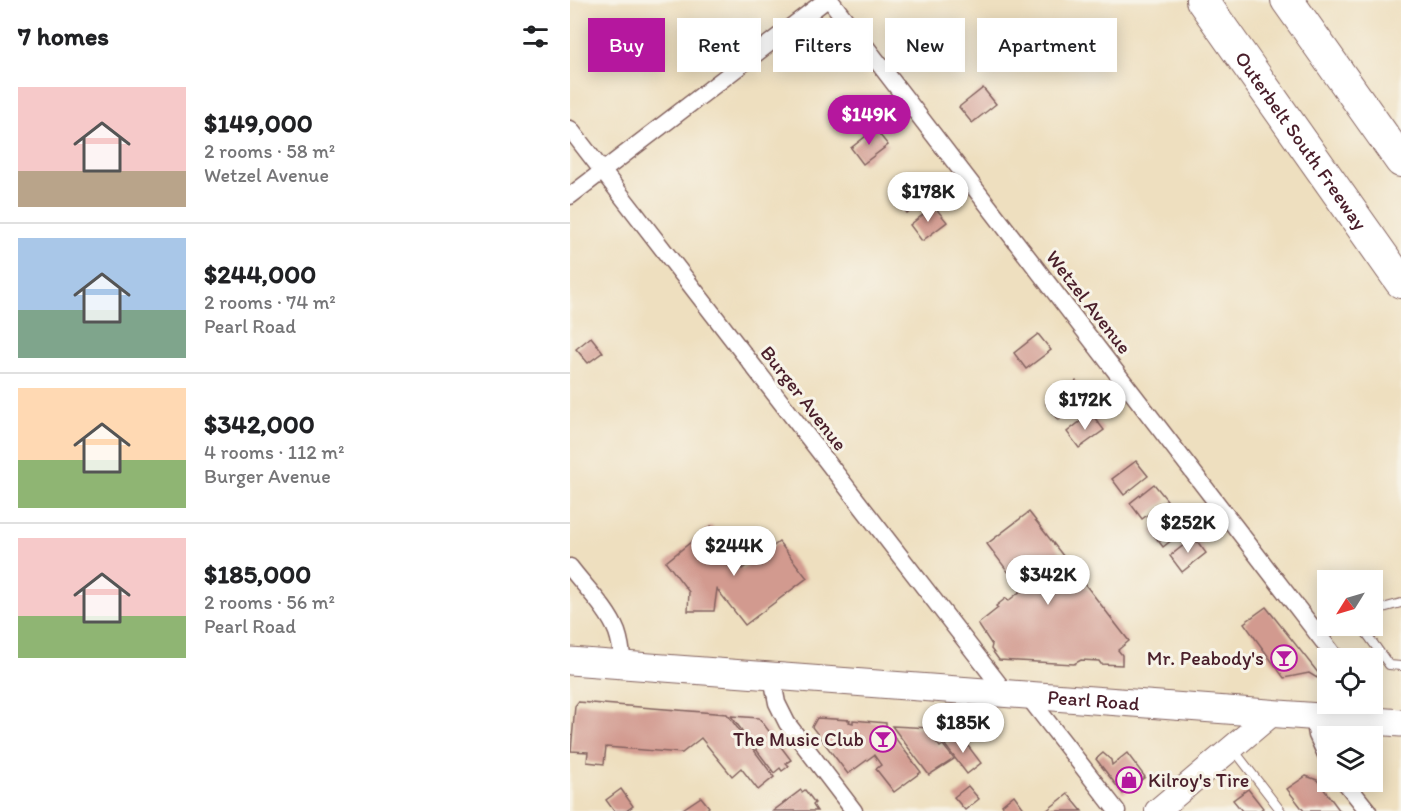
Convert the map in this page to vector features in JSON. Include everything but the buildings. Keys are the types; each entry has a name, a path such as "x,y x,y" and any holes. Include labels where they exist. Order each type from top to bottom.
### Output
{"highway":[{"name":"Outerbelt South Freeway","path":"1202,0 1401,282"},
{"path":"1287,0 1401,161"}],"main road":[{"name":"Pearl Road","path":"570,661 1015,693 1314,718 1342,714"},
{"path":"1157,811 1272,714"},
{"name":"Pearl Road","path":"1364,714 1401,723"}],"street":[{"path":"570,196 826,0"},
{"name":"Wetzel Avenue","path":"830,0 1328,648"},
{"name":"Burger Avenue","path":"570,129 1015,693 1117,811"},
{"path":"570,567 616,630 623,665"},
{"path":"772,676 777,702 787,723 855,811"},
{"path":"1314,718 1317,735"},
{"path":"1351,792 1362,807"}],"lane":[{"path":"1383,607 1401,603"},
{"path":"1368,636 1389,665 1401,666"},
{"path":"1232,748 1281,811"}],"place":[{"name":"Mr. Peabody's","path":"1284,658"},
{"name":"The Music Club","path":"883,739"},
{"name":"Kilroy's Tire","path":"1129,780"}]}
